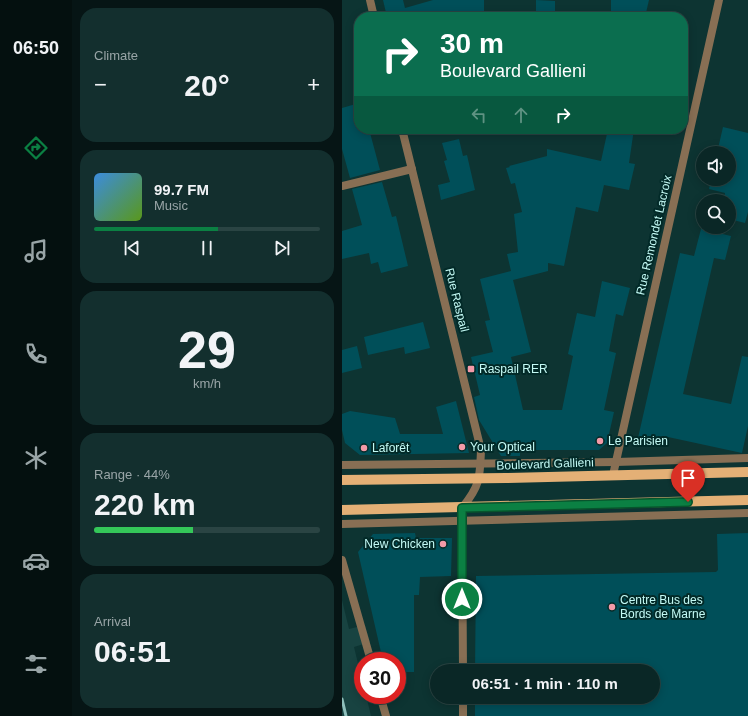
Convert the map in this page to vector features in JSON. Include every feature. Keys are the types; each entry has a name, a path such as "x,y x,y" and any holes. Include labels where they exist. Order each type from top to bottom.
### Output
{"main road":[{"name":"Boulevard Gallieni","path":"342,480 358,481 748,472"},
{"path":"342,510 748,500"}],"street":[{"path":"370,0 373,12"},
{"name":"Rue Remondet Lacroix","path":"613,474 719,0"},
{"name":"Rue Raspail","path":"403,134 482,450 479,478 475,492 462,508"},
{"path":"342,186 412,169"},
{"path":"342,466 616,462 748,458"},
{"path":"342,475 358,481"},
{"path":"462,508 463,664"},
{"path":"342,524 748,513"},
{"path":"342,560 368,652"},
{"path":"383,704 386,716"},
{"path":"463,704 463,716"}],"shaded area":[{"path":"342,600 349,629 365,625 370,642 354,647 355,652 354,652 354,704 368,704 371,716 342,716"}],"building":[{"path":"383,0 403,0 405,8 433,0 484,0 484,12 386,12"},
{"path":"536,0 555,1 555,12 536,12"},
{"path":"611,0 649,0 646,12 611,12"},
{"path":"354,104 354,134 370,134 380,170 350,178 342,149 342,108"},
{"path":"723,127 748,133 748,212 745,223 736,221 736,194 725,194 709,189 710,186 736,186 736,146 719,146"},
{"path":"607,134 633,134 629,163 635,164 629,190 604,185 598,212 576,207 564,266 548,263 548,271 513,280 531,352 511,357 523,410 562,410 573,356 568,354 577,313 595,317 602,281 630,288 623,316 616,314 609,351 616,353 604,410 614,412 607,443 599,450 520,450 520,456 501,456 479,420 474,397 480,395 471,357 493,352 485,321 490,320 480,279 511,271 507,254 518,252 514,214 522,212 515,183 511,184 506,168 547,156 547,149 601,161"},
{"path":"459,139 463,156 467,155 475,190 441,200 438,185 450,182 444,161 447,160 442,143"},
{"path":"382,182 392,217 396,216 408,266 381,273 378,262 371,264 369,253 342,259 342,231 362,225 352,189"},
{"path":"700,234 722,234 731,236 725,260 714,258 683,394 731,404 742,356 748,357 748,426 742,453 668,437 666,444 638,438 680,253 694,256"},
{"path":"423,322 430,348 405,354 404,347 368,355 364,337"},
{"path":"357,346 362,368 342,373 342,350"},
{"path":"456,401 469,453 360,455 345,443 342,430 342,414 350,411 395,418 400,434 443,434 436,407"},
{"path":"415,533 416,538 452,538 451,576 420,577 419,595 414,595 414,672 406,672 406,652 381,652 358,552 373,534"},
{"name":"Centre Bus des Bords de Marne","path":"748,533 748,716 475,716 475,704 660,704 660,664 475,664 476,576 716,572 718,570 717,534"}],"railway":[{"path":"342,699 346,716"}],"place":[{"name":"Raspail RER","path":"471,369"},
{"name":"Le Parisien","path":"600,441"},
{"name":"Your Optical","path":"462,447"},
{"name":"Laforêt","path":"364,448"},
{"name":"New Chicken","path":"443,544"},
{"name":"Centre Bus des Bords de Marne","path":"612,607"}],"route":[{"path":"462,599 462,508 688,502"}]}
